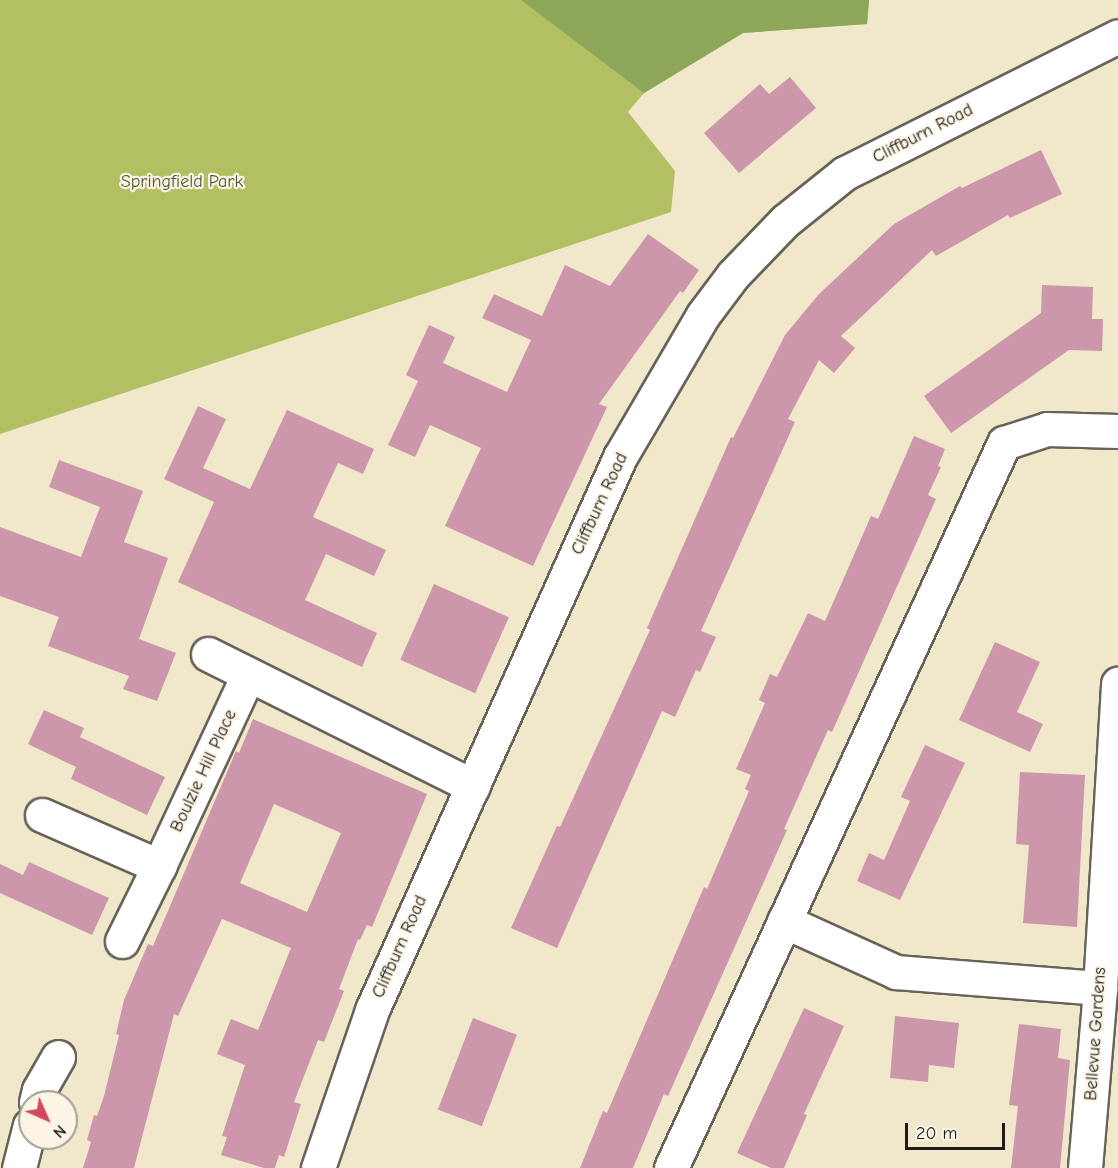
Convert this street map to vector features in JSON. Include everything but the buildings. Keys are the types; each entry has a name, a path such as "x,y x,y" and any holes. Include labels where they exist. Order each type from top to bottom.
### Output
{"street":[{"name":"Cliffburn Road","path":"318,1168 372,1010 621,457 703,315 733,275 785,221 845,173 1118,36"},
{"path":"671,1168 1004,443 1047,429 1118,431"},
{"path":"208,654 473,786"},
{"name":"Boulzie Hill Place","path":"122,941 248,675"},
{"name":"Bellevue Gardens","path":"1085,1168 1100,988 1118,684"},
{"path":"42,815 159,866"},
{"path":"784,921 896,972 1100,988"},
{"path":"39,1090 58,1057"},
{"path":"19,1168 24,1150"}],"green space":[{"name":"Springfield Park","path":"0,0 869,0 867,24 743,33 644,93 628,112 675,171 671,212 0,434"},
{"path":"521,0 869,0 867,24 743,33 644,93"}]}
